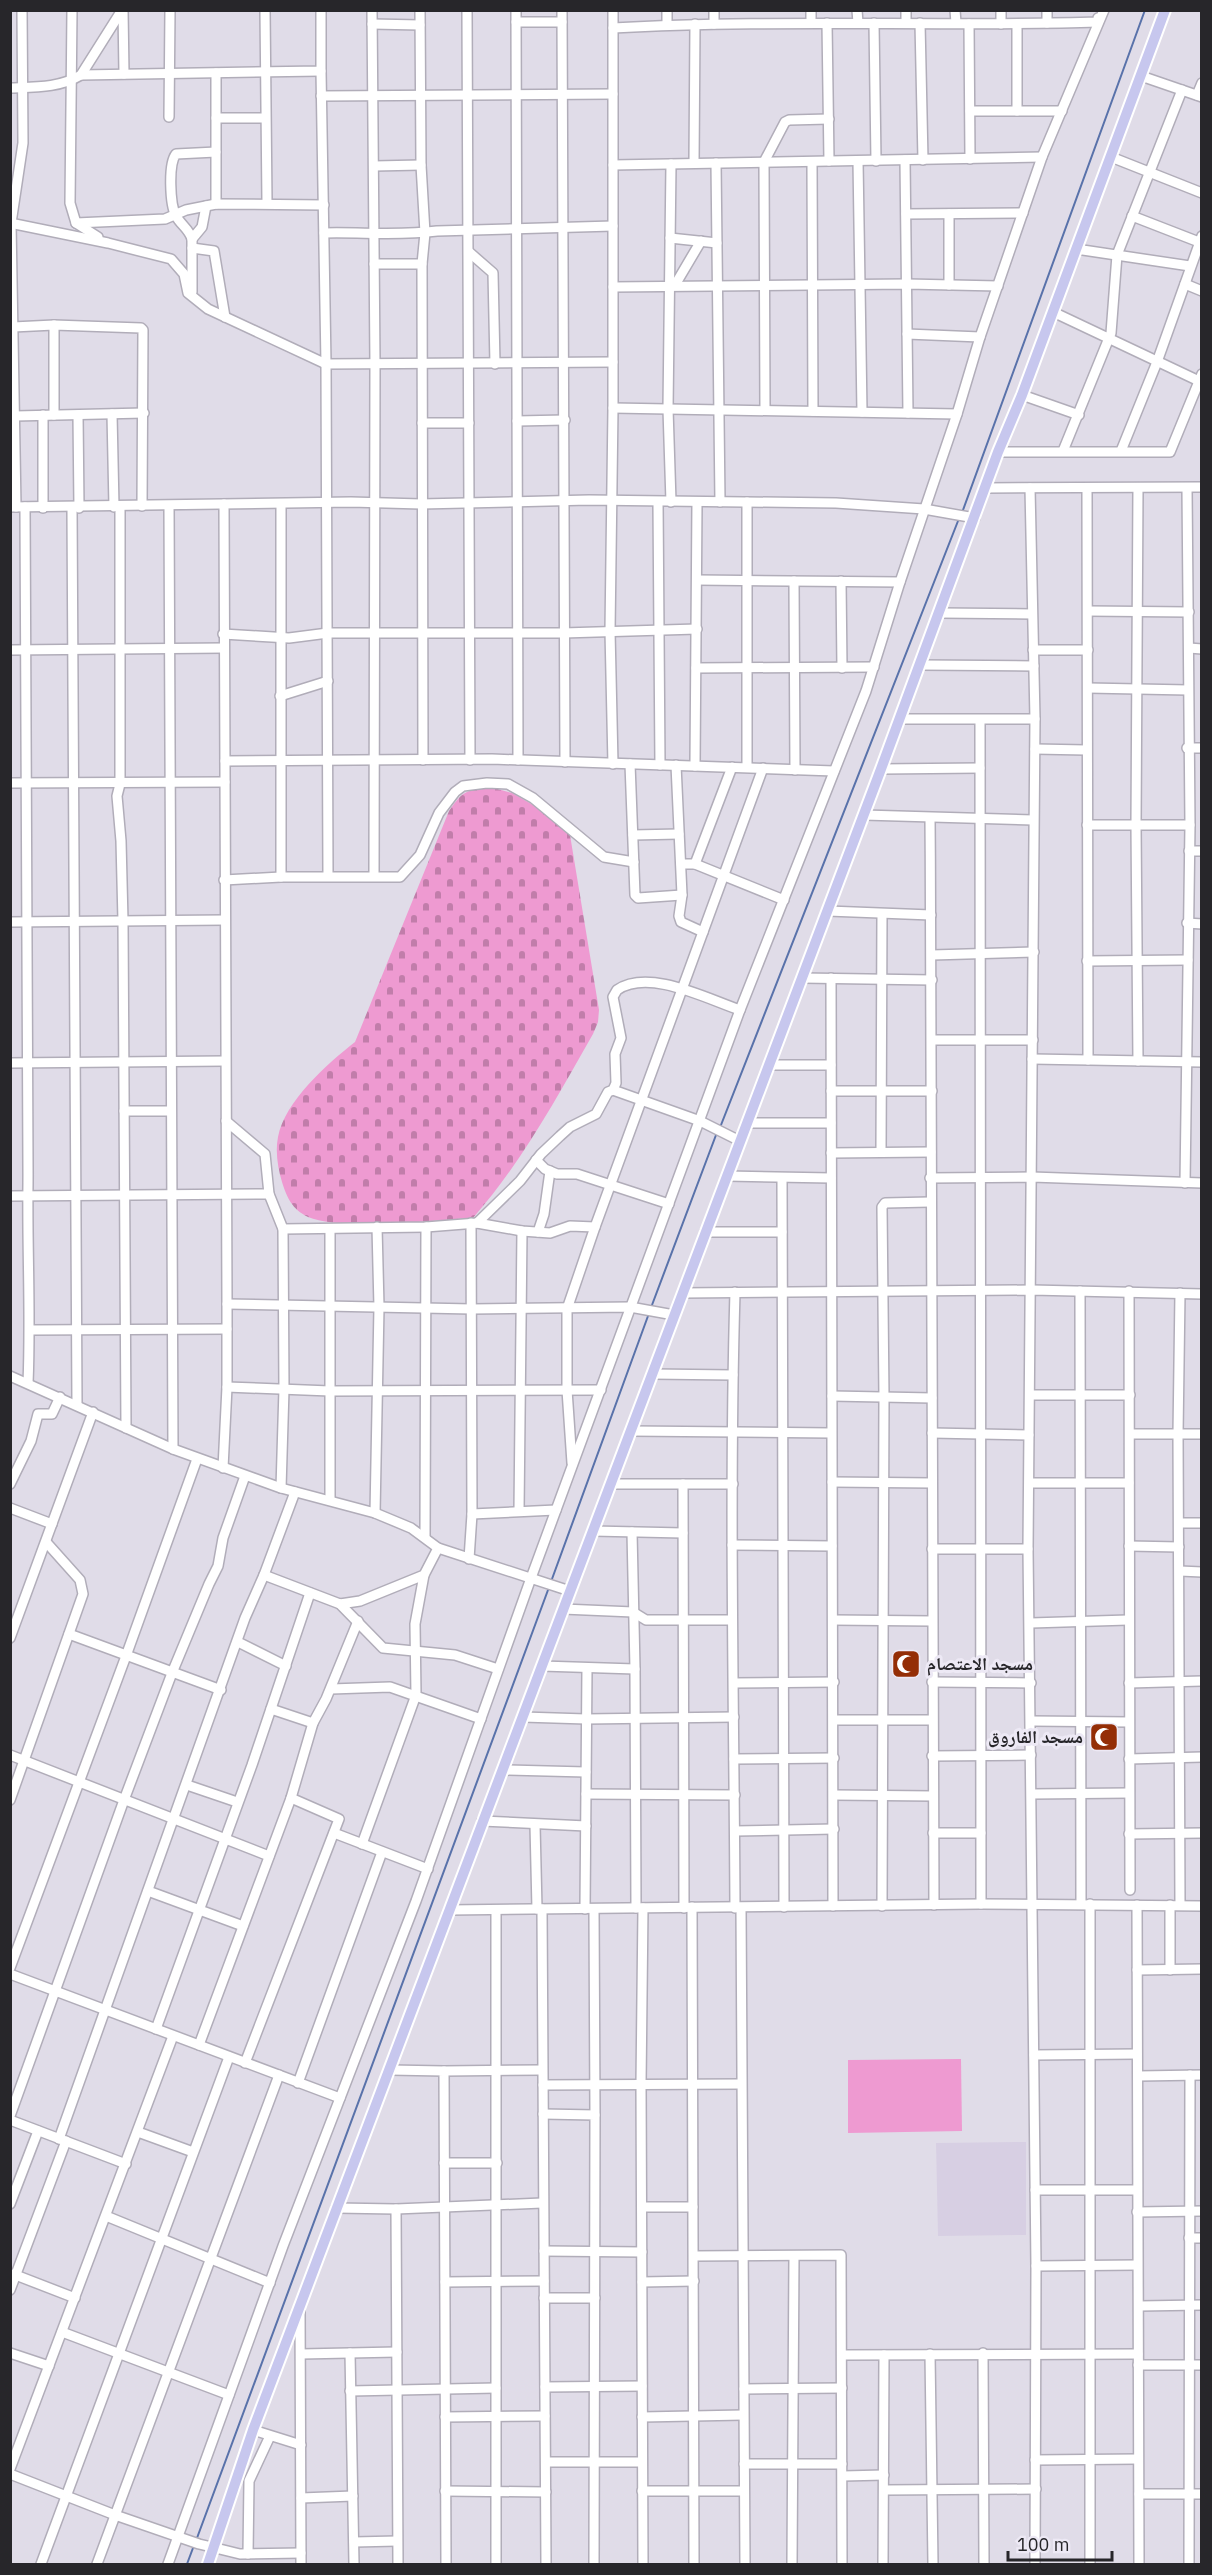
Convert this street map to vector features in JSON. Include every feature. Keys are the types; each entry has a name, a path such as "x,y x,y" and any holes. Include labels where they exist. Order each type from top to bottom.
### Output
{"main road":[{"path":"208,2565 253,2430 336,2208 828,911 1165,10"}],"street":[{"path":"22,10 23,143 11,223 14,327 12,358 17,507 27,649 27,1196 30,1330 28,1383"},
{"path":"72,10 77,77 70,203 76,223 108,243"},
{"path":"77,77 123,10"},
{"path":"123,10 124,74"},
{"path":"169,117 170,10"},
{"path":"265,10 267,204"},
{"path":"321,10 327,364 328,876"},
{"path":"372,10 376,760 374,876"},
{"path":"420,10 421,165 425,233 422,264 421,504 424,634 423,760"},
{"path":"467,10 470,760"},
{"path":"516,10 518,760"},
{"path":"562,10 565,762"},
{"path":"613,10 614,408 610,631 613,764"},
{"path":"667,10 667,25"},
{"path":"714,10 714,24"},
{"path":"763,10 763,22"},
{"path":"811,10 811,23"},
{"path":"857,10 858,23"},
{"path":"906,10 906,23"},
{"path":"955,10 956,23"},
{"path":"1001,10 1001,24"},
{"path":"1047,10 1047,23"},
{"path":"1098,10 1098,22"},
{"path":"168,2565 270,2283 428,1869 531,1578 740,1010 874,667 980,337 1042,157 1104,10"},
{"path":"516,22 562,22"},
{"path":"613,28 763,22 969,24 1098,22"},
{"path":"827,23 830,161"},
{"path":"874,23 876,160"},
{"path":"920,23 923,160"},
{"path":"372,24 420,25"},
{"path":"694,24 694,163"},
{"path":"969,24 970,159"},
{"path":"1017,24 1017,111"},
{"path":"10,87 53,86 77,77 124,74 321,71"},
{"path":"216,73 216,204"},
{"path":"1141,76 1199,96 1202,83"},
{"path":"1064,451 1113,328 1117,255 1182,90"},
{"path":"321,96 613,94"},
{"path":"970,111 1062,111"},
{"path":"216,118 265,118"},
{"path":"765,411 764,162 785,122 829,119"},
{"path":"192,297 192,244 190,232 175,215 171,193 173,156 216,152"},
{"path":"613,165 1042,157"},
{"path":"1111,157 1200,192 1202,180"},
{"path":"905,160 908,413"},
{"path":"858,161 862,412"},
{"path":"812,162 813,411"},
{"path":"716,163 720,502"},
{"path":"671,164 672,285 669,409 671,502"},
{"path":"374,166 421,165"},
{"path":"76,223 165,219 216,204 324,205"},
{"path":"192,244 202,227 206,206"},
{"path":"906,214 1023,213"},
{"path":"949,214 949,285"},
{"path":"1121,451 1157,362 1200,239 1132,216"},
{"path":"11,223 171,259 184,274 188,293 192,297 225,317 327,364 613,362"},
{"path":"324,233 373,232 410,235 613,226"},
{"path":"670,238 717,243"},
{"path":"672,285 701,242"},
{"path":"192,244 214,252 225,317"},
{"path":"1076,249 1190,266"},
{"path":"469,252 493,273 495,364"},
{"path":"374,264 422,264"},
{"path":"613,286 907,284 998,286"},
{"path":"1185,284 1202,291"},
{"path":"998,452 1170,452 1200,377 1157,362 1053,312"},
{"path":"14,327 54,325 141,328 143,330 142,506"},
{"path":"54,325 54,415"},
{"path":"907,334 980,337"},
{"path":"1022,395 1079,415"},
{"path":"614,408 957,414"},
{"path":"15,416 144,413"},
{"path":"77,1404 75,648 78,414"},
{"path":"112,414 122,647 120,784 117,796 121,841 123,921 126,1428"},
{"path":"43,415 44,508"},
{"path":"517,421 565,420"},
{"path":"422,423 469,423"},
{"path":"986,488 1202,487"},
{"path":"1030,488 1035,749 1028,1549 1031,1623 1037,2353 1035,2565"},
{"path":"1138,488 1139,688 1136,825 1138,1061"},
{"path":"1185,1183 1190,825 1187,748 1189,648 1187,488"},
{"path":"1087,489 1088,1060"},
{"path":"17,507 612,500 836,503 924,509 975,518"},
{"path":"658,502 660,765"},
{"path":"695,766 697,502"},
{"path":"747,502 747,767"},
{"path":"222,1468 227,1387 224,504"},
{"path":"280,504 281,877"},
{"path":"169,506 173,1449"},
{"path":"698,580 900,582"},
{"path":"794,581 795,770"},
{"path":"841,581 842,668"},
{"path":"1088,611 1188,612"},
{"path":"940,613 1032,614"},
{"path":"223,634 289,638 328,633 563,633 697,629"},
{"path":"10,650 122,647 224,648"},
{"path":"1189,648 1202,649"},
{"path":"1033,650 1088,650"},
{"path":"921,664 1034,666"},
{"path":"696,668 874,667"},
{"path":"280,696 328,681"},
{"path":"1088,688 1188,690"},
{"path":"900,719 1035,719"},
{"path":"980,720 981,1904"},
{"path":"1187,748 1202,748"},
{"path":"1035,749 1086,750"},
{"path":"225,761 518,760 834,771"},
{"path":"630,764 636,897 682,895"},
{"path":"676,765 682,895 679,916 681,922 703,932"},
{"path":"695,864 732,767"},
{"path":"572,1468 567,1390 567,1309 610,1185 763,768"},
{"path":"881,770 980,768"},
{"path":"10,783 225,782"},
{"path":"225,880 328,876 400,877 420,855 439,813 455,792 463,786 487,783 508,784 533,798 604,857 634,862"},
{"path":"864,815 1033,820"},
{"path":"930,818 934,1905"},
{"path":"1087,825 1190,825"},
{"path":"633,835 679,834"},
{"path":"1189,851 1202,850"},
{"path":"681,864 695,864 784,900"},
{"path":"828,911 931,915"},
{"path":"881,1152 882,914"},
{"path":"10,922 225,920"},
{"path":"1187,923 1202,924"},
{"path":"932,955 1034,952"},
{"path":"1087,961 1188,960"},
{"path":"802,978 932,980"},
{"path":"831,978 833,1906"},
{"path":"469,1559 472,1514 474,1223 520,1181 536,1160 570,1127 596,1114 608,1092 613,1090 616,1083 615,1054 621,1038 614,993 621,987 646,981 682,990 740,1010"},
{"path":"932,1040 1033,1040"},
{"path":"1032,1059 1202,1062"},
{"path":"10,1063 225,1061"},
{"path":"769,1065 831,1065"},
{"path":"613,1090 700,1120 740,1141"},
{"path":"831,1091 932,1091"},
{"path":"124,1111 170,1111"},
{"path":"226,1121 265,1154 269,1194 283,1229 284,1389 281,1488"},
{"path":"747,1123 831,1123"},
{"path":"831,1153 931,1152"},
{"path":"536,1160 550,1171 561,1175 577,1174 669,1204"},
{"path":"538,1232 544,1214 550,1171"},
{"path":"727,1176 831,1178"},
{"path":"930,1178 1032,1177 1202,1184"},
{"path":"782,1178 784,1907"},
{"path":"10,1196 269,1194"},
{"path":"882,1906 883,1204 930,1202"},
{"path":"283,1229 426,1227 474,1223 538,1232 558,1231 570,1226 595,1227"},
{"path":"375,1513 379,1307 377,1227"},
{"path":"425,1537 426,1227"},
{"path":"330,1229 330,1500"},
{"path":"519,1511 522,1231"},
{"path":"705,1232 782,1232"},
{"path":"683,1293 1032,1290 1202,1294"},
{"path":"1080,1291 1080,1793 1086,1904 1089,2055 1090,2565"},
{"path":"1129,1291 1130,1890"},
{"path":"735,1292 731,1620 741,2084 744,2565"},
{"path":"1180,1293 1178,1434 1180,1905"},
{"path":"227,1304 472,1309 567,1309 630,1306 674,1315"},
{"path":"30,1330 227,1329"},
{"path":"652,1374 733,1375"},
{"path":"10,1376 197,1459 281,1488 375,1513 425,1537 438,1548 570,1591"},
{"path":"227,1387 330,1391 601,1390"},
{"path":"1030,1395 1130,1395"},
{"path":"832,1396 932,1398"},
{"path":"10,1484 26,1453 38,1414 53,1414 60,1397"},
{"path":"10,1638 93,1412"},
{"path":"631,1431 831,1433"},
{"path":"932,1433 1029,1435"},
{"path":"1130,1434 1202,1434"},
{"path":"10,1968 197,1459"},
{"path":"126,2164 10,2118 172,1672 209,1584 217,1571 223,1538 245,1476"},
{"path":"832,1482 932,1483"},
{"path":"1030,1483 1129,1483"},
{"path":"611,1484 734,1484"},
{"path":"683,1484 683,1794 692,2084 694,2565"},
{"path":"10,2290 173,1819 245,1618 295,1492"},
{"path":"10,1508 52,1524"},
{"path":"472,1514 556,1510"},
{"path":"1180,1523 1202,1522"},
{"path":"593,1531 682,1533"},
{"path":"632,1532 641,2084 643,2565"},
{"path":"10,1800 83,1594 83,1586 46,1542"},
{"path":"732,1545 832,1546"},
{"path":"1129,1546 1179,1547"},
{"path":"362,1844 416,1695 415,1624 424,1575 438,1548"},
{"path":"932,1549 1028,1549"},
{"path":"1180,1571 1202,1572"},
{"path":"264,1575 340,1604 383,1648 455,1655 498,1669"},
{"path":"340,1604 360,1601 424,1575"},
{"path":"156,2029 271,1709 310,1593"},
{"path":"563,1610 633,1612 646,1620 731,1620"},
{"path":"833,1620 932,1621"},
{"path":"1031,1623 1128,1620"},
{"path":"199,2045 291,1798 313,1723 331,1689 358,1621"},
{"path":"69,1634 220,1690"},
{"path":"238,1642 286,1666"},
{"path":"542,1666 635,1669"},
{"path":"587,1668 586,1826 595,2084 594,2565"},
{"path":"1129,1683 1202,1681"},
{"path":"734,1683 834,1682"},
{"path":"932,1682 1030,1683"},
{"path":"331,1689 386,1686 481,1719"},
{"path":"271,1709 313,1723"},
{"path":"523,1717 683,1719 734,1717"},
{"path":"834,1720 932,1720"},
{"path":"1032,1721 1129,1722"},
{"path":"10,1755 269,1856"},
{"path":"932,1756 1032,1755"},
{"path":"1129,1759 1202,1757"},
{"path":"734,1759 834,1758"},
{"path":"503,1770 586,1772"},
{"path":"187,1785 237,1802"},
{"path":"1032,1794 1129,1793"},
{"path":"586,1794 735,1795"},
{"path":"834,1795 933,1796"},
{"path":"246,2063 334,1833 338,1817 291,1798"},
{"path":"482,1821 586,1826"},
{"path":"535,1825 543,2085 546,2565"},
{"path":"735,1831 834,1829"},
{"path":"334,1833 428,1869"},
{"path":"933,1833 981,1833"},
{"path":"1129,1834 1202,1833"},
{"path":"298,2083 382,1852"},
{"path":"148,1892 243,1926"},
{"path":"449,1910 981,1904 1202,1906"},
{"path":"1137,1905 1139,2565"},
{"path":"1170,1905 1170,1970"},
{"path":"496,1910 496,2565"},
{"path":"1137,1970 1202,1969"},
{"path":"10,1974 340,2098"},
{"path":"10,2469 15,2441 49,2366 173,2036"},
{"path":"1034,2055 1137,2054"},
{"path":"41,2565 230,2057"},
{"path":"390,2070 444,2072 542,2070"},
{"path":"444,2072 446,2565"},
{"path":"97,2565 279,2075"},
{"path":"1188,2565 1190,2075"},
{"path":"1138,2076 1202,2075"},
{"path":"543,2085 741,2084"},
{"path":"543,2114 595,2115"},
{"path":"10,2204 38,2131"},
{"path":"138,2132 194,2152"},
{"path":"444,2163 496,2163"},
{"path":"1035,2190 1137,2190"},
{"path":"336,2208 396,2209 542,2203"},
{"path":"642,2207 693,2206"},
{"path":"396,2209 398,2565"},
{"path":"1137,2212 1202,2211"},
{"path":"106,2216 270,2283"},
{"path":"1189,2238 1202,2238"},
{"path":"544,2251 642,2252"},
{"path":"694,2256 841,2255 842,2565"},
{"path":"792,2565 794,2256"},
{"path":"1036,2266 1137,2265"},
{"path":"14,2274 75,2298"},
{"path":"445,2282 544,2281"},
{"path":"642,2282 694,2281"},
{"path":"544,2298 595,2298"},
{"path":"1138,2306 1202,2305"},
{"path":"300,2306 302,2354 301,2565"},
{"path":"62,2332 229,2395"},
{"path":"302,2354 397,2352"},
{"path":"10,2353 49,2366"},
{"path":"350,2353 354,2565"},
{"path":"983,2353 984,2565"},
{"path":"930,2354 933,2565"},
{"path":"842,2355 1138,2354"},
{"path":"883,2565 884,2355"},
{"path":"1138,2365 1202,2365"},
{"path":"545,2387 642,2386"},
{"path":"350,2391 496,2388"},
{"path":"744,2389 842,2388"},
{"path":"642,2417 743,2415"},
{"path":"445,2417 545,2416"},
{"path":"253,2430 301,2445"},
{"path":"248,2554 248,2487 270,2436"},
{"path":"1189,2445 1202,2444"},
{"path":"1035,2460 1138,2458"},
{"path":"547,2462 642,2462"},
{"path":"744,2463 842,2464"},
{"path":"10,2474 177,2538 248,2554 301,2553"},
{"path":"843,2476 885,2475"},
{"path":"885,2490 1036,2489"},
{"path":"445,2491 546,2492"},
{"path":"642,2491 744,2491"},
{"path":"1139,2494 1202,2494"},
{"path":"301,2498 353,2496"},
{"path":"354,2542 397,2541"}],"shaded area":[{"path":"1026,2142 1026,2235 938,2236 936,2143"}],"green space":[{"path":"494,788 512,793 542,810 570,835 599,1010 598,1022 593,1034 523,1152 473,1218 364,1224 323,1221 308,1217 291,1202 282,1182 277,1148 282,1123 309,1084 355,1042 449,811 467,792"},
{"path":"961,2059 962,2131 848,2133 848,2060"}],"waterway":[{"path":"963,510 1145,10"},
{"path":"721,1125 958,521"},
{"path":"652,1305 716,1135"},
{"path":"552,1579 648,1316"},
{"path":"197,2538 548,1590"},
{"path":"187,2564 193,2548"}],"place":[{"name":"مسجد الاعتصام","path":"906,1664"},
{"name":"مسجد الفاروق","path":"1104,1737"}]}
